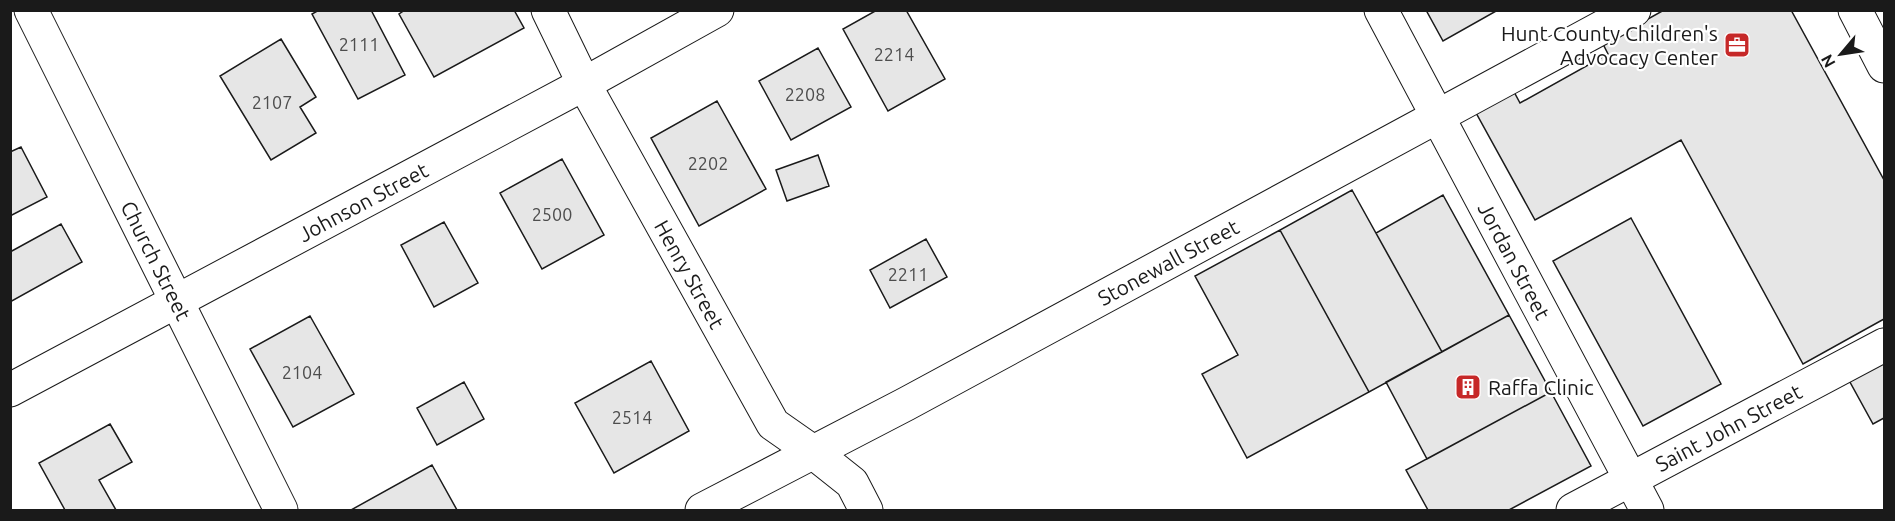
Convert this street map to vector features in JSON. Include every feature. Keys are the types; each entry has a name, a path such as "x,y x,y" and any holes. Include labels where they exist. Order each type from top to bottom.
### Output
{"street":[{"name":"Church Street","path":"31,10 281,510"},
{"name":"Henry Street","path":"548,10 584,84 773,424 852,483 866,510"},
{"name":"Johnson Street","path":"10,390 584,84 717,10"},
{"name":"Jordan Street","path":"1381,10 1647,510"},
{"name":"Stonewall Street","path":"702,510 906,405 1634,10"},
{"path":"1855,10 1884,66"},
{"name":"Saint John Street","path":"1573,510 1884,345"}],"building":[{"path":"319,10 371,10 405,75 358,99 312,14"},
{"path":"405,10 514,10 524,28 434,77 399,14"},
{"path":"877,10 906,10 945,79 888,111 843,29"},
{"path":"1426,10 1498,10 1443,41"},
{"path":"1664,10 1791,10 1884,180 1884,319 1803,364 1681,140 1535,220 1475,111 1513,90 1520,103 1608,54 1603,44"},
{"path":"281,39 316,97 300,107 316,133 271,160 220,76"},
{"path":"818,48 851,107 791,140 759,81"},
{"path":"717,101 766,189 699,226 651,138"},
{"path":"21,147 47,197 10,216 10,152"},
{"path":"818,155 829,186 787,201 776,170"},
{"path":"562,159 604,235 542,269 500,193"},
{"path":"1352,190 1442,352 1369,392 1280,230"},
{"path":"1443,195 1509,315 1442,352 1376,233"},
{"path":"1631,218 1721,384 1643,426 1553,261"},
{"path":"444,222 478,283 434,307 401,245"},
{"path":"61,224 82,262 10,302 10,252"},
{"path":"1280,230 1369,392 1247,458 1202,374 1238,355 1195,276"},
{"path":"926,239 947,277 890,308 870,270"},
{"name":"Raffa Clinic","path":"1509,315 1551,392 1427,459 1386,382"},
{"path":"310,316 354,394 293,427 250,349"},
{"path":"1884,351 1884,418 1873,424 1845,373"},
{"path":"651,361 689,431 614,473 575,403"},
{"path":"464,382 484,419 437,445 417,408"},
{"path":"1551,392 1591,466 1509,510 1428,510 1406,470"},
{"path":"110,424 132,462 99,480 116,510 65,510 39,463"},
{"path":"432,465 457,510 351,510"}],"place":[{"name":"Hunt County Children's Advocacy Center","path":"1737,45"},
{"name":"Raffa Clinic","path":"1468,387"}]}
